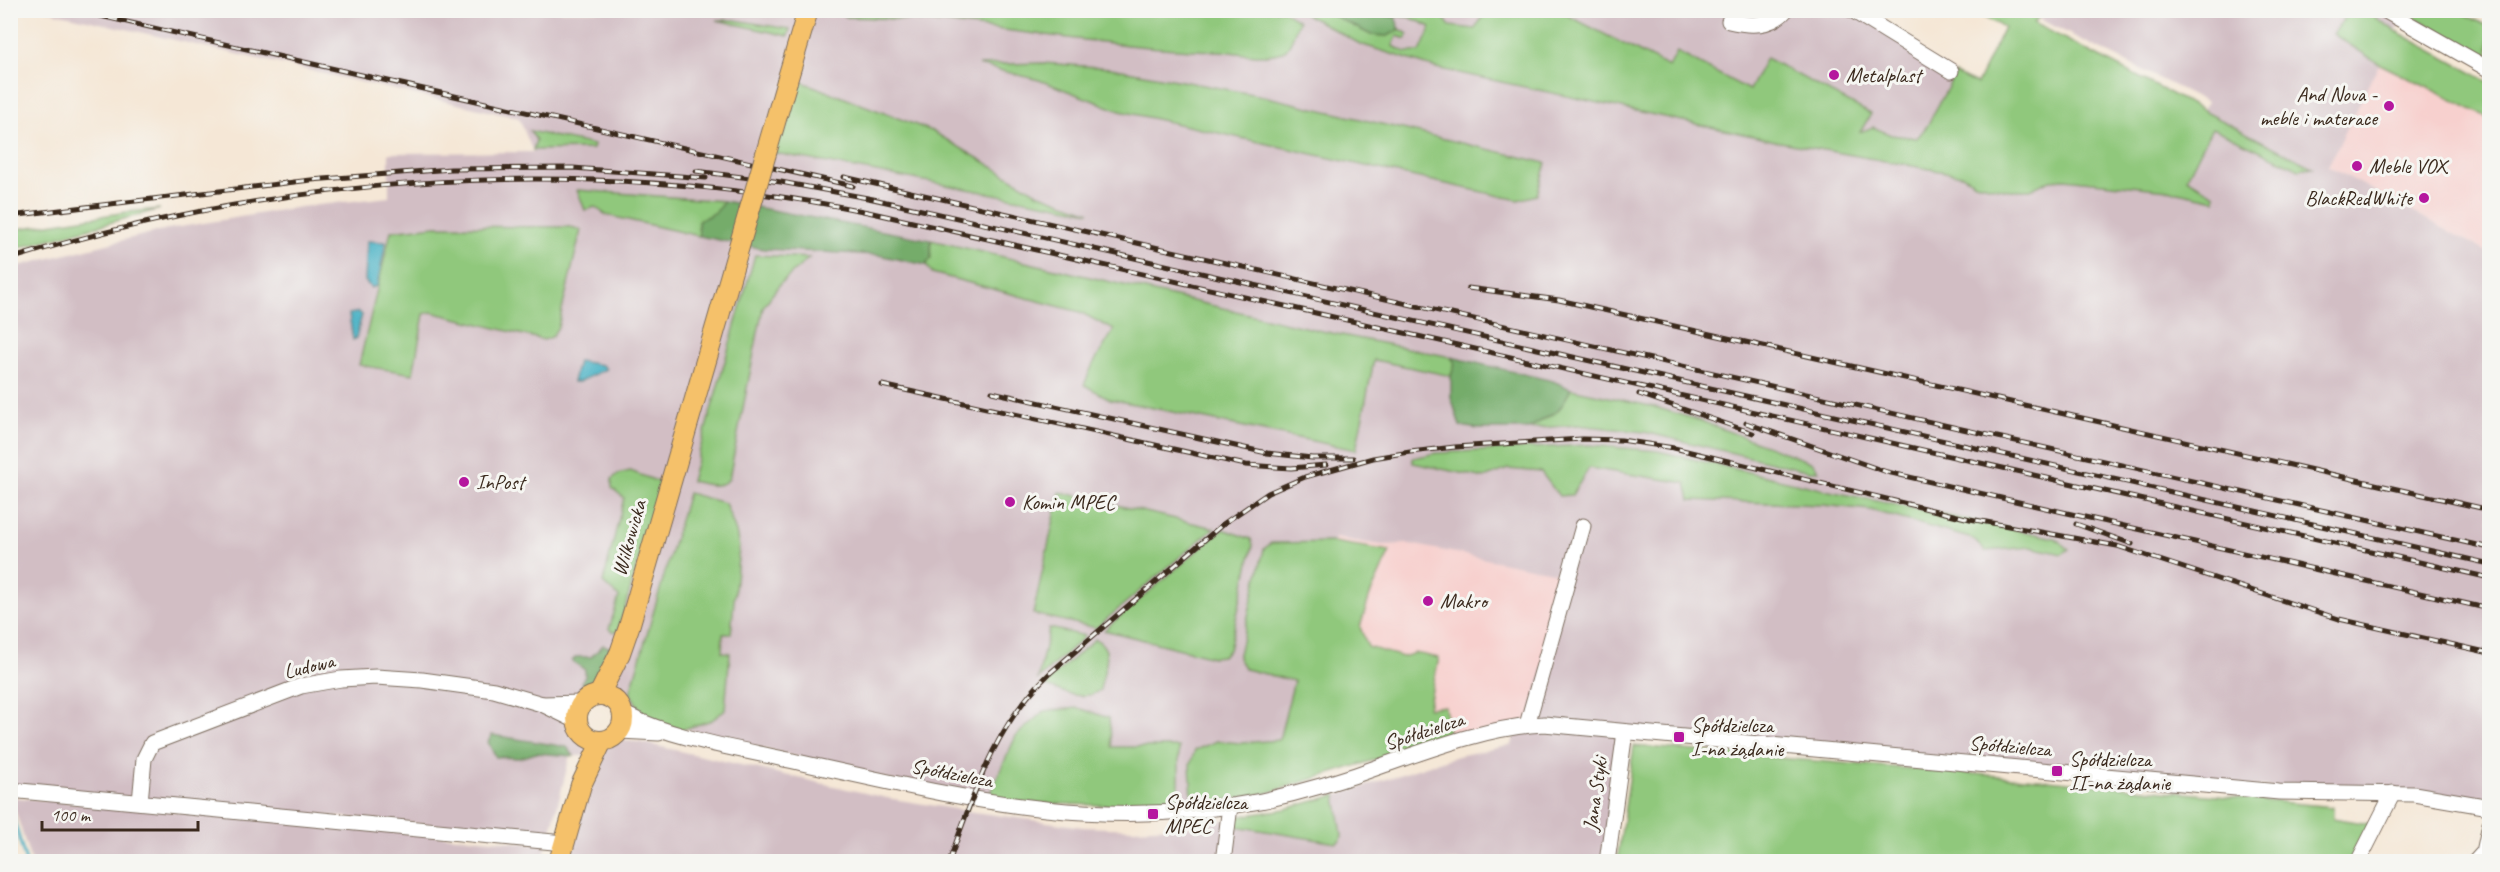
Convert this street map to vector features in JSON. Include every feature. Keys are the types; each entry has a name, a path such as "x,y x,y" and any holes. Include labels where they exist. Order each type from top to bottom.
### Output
{"main road":[{"name":"Wilkowicka","path":"561,852 808,10"}],"street":[{"path":"1729,21 1748,24 1772,23 1786,10"},
{"path":"1852,10 1951,71"},
{"path":"2384,10 2490,70"},
{"path":"1527,725 1583,526"},
{"name":"Ludowa","path":"140,802 144,759 152,743 301,686 341,679 376,677 411,679 483,688 601,718"},
{"name":"Spółdzielcza","path":"601,718 972,800 1032,809 1089,814 1147,815 1230,806 1298,792 1433,748 1501,729 1544,724 2278,792 2393,793 2453,799 2490,807"},
{"name":"Jana Styki","path":"1607,861 1625,732"},
{"path":"12,790 140,802 561,852"},
{"path":"2358,861 2393,793"},
{"path":"1223,861 1230,806"},
{"path":"2475,861 2484,852 2490,824"}],"shaded area":[{"path":"47,11 1880,11 1872,22 1959,76 1915,160 2202,114 2207,102 2039,19 2045,11 2385,11 2401,21 2328,166 2489,253 2489,808 2425,795 2202,784 1626,732 1607,861 560,861 598,749 613,740 639,742 887,798 1083,827 1134,829 1193,826 1285,809 1344,793 1457,756 1512,745 1517,726 1527,725 1567,575 1410,544 1381,545 1335,538 1276,752 1230,806 971,800 624,714 614,699 618,676 580,706 577,721 584,734 588,756 570,756 550,835 11,788 10,268 168,229 300,207 389,197 389,153 533,152 519,118","holes":["595,206 759,238 850,254 764,249 606,215"]},
{"path":"2378,63 2489,118 2489,253 2328,166"},
{"path":"1334,538 1381,545 1410,544 1568,574 1527,725 1298,755 1276,752"},
{"path":"11,797 547,845 542,862 31,861"}],"green space":[{"path":"1283,10 1299,21 1290,43 1282,52 1259,55 1126,45 940,23 847,17 837,11"},
{"path":"1300,11 1325,11 1371,35 1388,36 1400,29 1408,34 1406,39 1397,36 1393,46 1406,52 1420,52 1431,27 1409,17 1382,15 1378,11 1431,11 1443,17 1450,26 1475,29 1486,11 1559,11 1669,67 1677,52 1749,90 1766,58 1871,114 1860,132 1873,127 1891,135 1917,138 1927,126 1955,74 1977,84 2004,27 1971,11 2044,11 2034,23 2312,167 2299,169 2212,128 2187,178 2215,195 2215,200 2168,190 2065,179 2050,180 2030,190 2008,190 1975,183 1962,175 1780,142 1436,68 1360,44"},
{"path":"1325,11 1378,11 1382,15 1395,17 1400,29 1388,36 1371,35"},
{"path":"2350,11 2365,11 2396,31 2489,82 2489,118 2378,63 2333,34"},
{"path":"2403,11 2459,11 2489,27 2489,58"},
{"path":"717,20 735,20 790,29 788,36"},
{"path":"1043,63 1111,68 1263,96 1546,163 1537,195 1518,200 1120,111 1039,80 978,65"},
{"path":"789,77 932,131 1037,193 1090,212 764,151"},
{"path":"530,131 594,145 593,149 533,150 536,140"},
{"path":"577,190 724,201 716,212 698,221 699,236 606,215 595,207 585,210"},
{"path":"724,201 931,240 931,258 926,265 878,255 764,249 699,236 698,221 716,212"},
{"path":"160,209 11,250 11,230"},
{"path":"436,226 571,227 581,230 558,327 552,337 544,340 431,312 424,314 413,374 359,365 391,231"},
{"path":"931,240 1317,330 1451,357 1455,363 1451,376 1374,360 1356,450 1110,399 1084,385 1093,364 1114,330 1080,312 932,273 926,265 931,258"},
{"path":"755,255 809,258 780,284 763,307 729,479 721,484 707,485 691,481"},
{"path":"1451,357 1553,381 1571,389 1559,410 1528,429 1478,429 1460,426 1451,397 1451,376 1455,363"},
{"path":"1571,389 1655,407 1701,421 1813,463 1819,471 1809,471 1644,432 1577,425 1528,429 1559,410"},
{"path":"1589,445 1658,451 1834,492 2055,538 2069,549 2062,554 2031,547 1985,551 1973,539 1870,510 1823,505 1690,500 1686,483 1589,468 1572,495 1559,496 1541,472 1508,469 1484,478 1413,463 1413,458 1437,453"},
{"path":"630,471 662,483 618,631 613,632 609,629 619,597 603,583 624,498 612,488 612,479 618,474"},
{"path":"1060,492 1214,528 1096,628 1033,614"},
{"path":"688,493 725,503 739,547 731,634 723,634 722,652 730,653 725,710 712,720 681,730 647,720 648,716 642,713 630,693"},
{"path":"1223,529 1251,539 1253,545 1229,650 1222,656 1213,657 1104,630"},
{"path":"1333,542 1390,551 1370,595 1360,627 1368,647 1403,657 1415,653 1439,658 1428,708 1445,706 1448,731 1440,740 1267,793 1200,804 1192,798 1190,765 1195,750 1217,741 1241,743 1279,740 1294,681 1245,669 1238,658 1264,549 1271,543"},
{"path":"1049,628 1085,636 1038,679"},
{"path":"1095,639 1101,643 1107,655 1100,690 1087,696 1080,696 1043,685"},
{"path":"603,645 612,648 593,695 581,682 585,677 585,670 572,661 576,657 591,657"},
{"path":"1078,708 1109,718 1112,747 1179,747 1177,803 1163,807 986,802 1016,736 1044,711"},
{"path":"492,735 567,747 574,756 536,753 520,758 496,757 488,742"},
{"path":"1634,746 2037,779 2333,807 2333,818 2376,825 2356,862 1617,862"},
{"path":"1336,795 1342,835 1341,840 1336,843 1229,825 1230,818 1285,809"}],"water":[{"path":"367,241 386,242 377,286 371,288 365,281"},
{"path":"359,312 362,315 356,338 353,340 349,314"},
{"path":"578,361 602,365 606,369 579,382 573,382"}],"waterway":[{"path":"10,807 26,862"}],"railway":[{"path":"74,10 853,186"},
{"path":"10,216 311,180 451,169 573,168 706,178"},
{"path":"696,171 781,182 873,199 2490,564"},
{"path":"844,177 2490,548"},
{"path":"10,259 115,230 221,207 328,191 436,182 545,179 653,183 761,194 868,212 2490,578"},
{"path":"1468,288 1559,300 2490,510"},
{"path":"882,385 1246,465 1291,468 1326,465"},
{"path":"992,392 1267,453 1312,458 1353,458"},
{"path":"1639,394 1753,433"},
{"path":"1746,423 1887,472 2490,609"},
{"path":"949,862 977,785 1000,737 1031,693 1050,673 1223,524 1268,493 1305,477 1373,458 1410,452 1582,439 1621,440 1674,448 1970,519 2117,546 2339,619 2490,653"},
{"path":"2076,524 2132,544"}],"place":[{"name":"Metalplast","path":"1834,75"},
{"name":"And Nova - meble i materace","path":"2389,106"},
{"name":"Meble VOX","path":"2357,166"},
{"name":"BlackRedWhite","path":"2424,198"},
{"name":"InPost","path":"464,482"},
{"name":"Komin MPEC","path":"1010,502"},
{"name":"Makro","path":"1428,601"},
{"name":"Spółdzielcza I-na żądanie","path":"1679,737"},
{"name":"Spółdzielcza II-na żądanie","path":"2057,771"},
{"name":"Spółdzielcza MPEC","path":"1153,814"}]}
